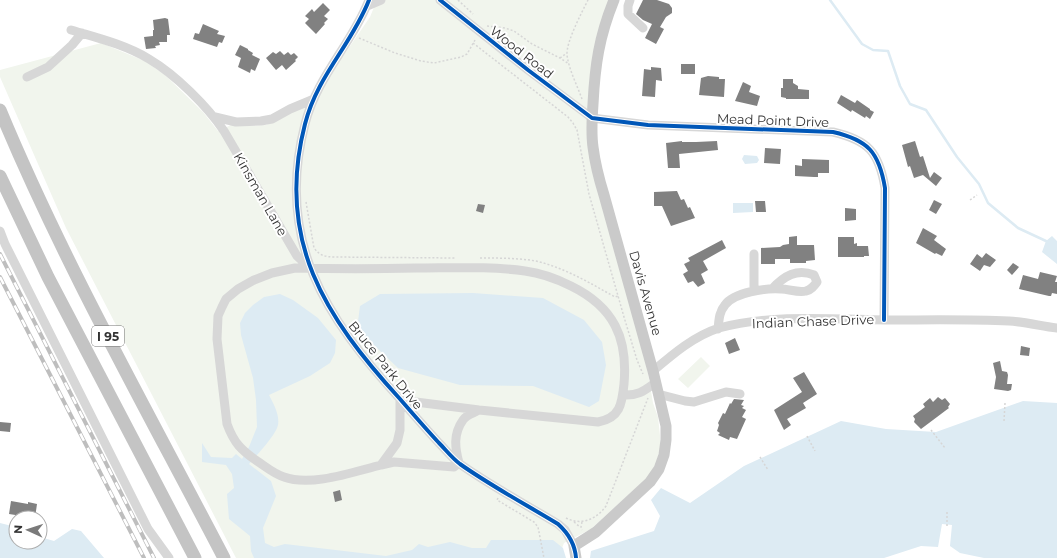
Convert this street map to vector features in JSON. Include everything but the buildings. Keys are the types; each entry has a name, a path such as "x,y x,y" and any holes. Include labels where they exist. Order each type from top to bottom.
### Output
{"highway":[{"name":"I 95","path":"0,110 33,187 60,243 224,558"},
{"name":"I 95","path":"0,176 48,277 195,558"}],"main road":[{"name":"Davis Avenue","path":"575,553 650,482 659,469 664,454 666,440 666,426 658,394 652,385 653,371 597,171 593,146 592,118 597,54 602,30 614,0"}],"street":[{"path":"368,3 381,0"},
{"name":"Wood Road","path":"440,0 528,70 592,118"},
{"path":"630,0 628,14 643,28"},
{"name":"Bruce Park Drive","path":"368,3 356,26 323,78 305,122 296,172 296,197 305,253 311,269 325,300 340,324 367,362 413,414 459,463 558,524 565,530 575,553"},
{"name":"Kinsman Lane","path":"71,30 113,43 148,58 164,68 180,82 215,117 297,256 311,269"},
{"path":"27,77 48,67 72,45 82,33"},
{"path":"215,117 236,122 261,122 272,119 290,109 314,99"},
{"name":"Mead Point Drive","path":"592,118 648,125 833,132 850,136 868,146 873,152 883,174 885,188 884,320"},
{"path":"0,230 5,244 148,529 168,558"},
{"path":"754,254 754,292"},
{"path":"381,465 397,443 400,430 400,400 479,410 598,422 606,421 615,415 621,406 623,396 625,374 622,340 617,328 602,307 579,290 561,281 527,271 507,269 292,269 272,273 254,280 238,289 226,299 218,316 217,339 227,424 231,435 241,450 272,472 290,479 310,480 349,473 394,462 439,467 454,467 459,463 455,437 463,419 479,410"},
{"path":"718,328 719,315 725,304 734,297 772,289"},
{"name":"Indian Chase Drive","path":"653,371 674,353 695,339 718,328 759,321 856,318 884,320 955,319 1011,321 1057,328"},
{"path":"623,396 633,396 641,393 652,385"},
{"path":"658,394 694,402 726,392 740,394"}],"path":[{"path":"458,0 474,15"},
{"path":"584,103 567,54 568,44 588,0"},
{"path":"484,26 505,28 514,31 532,44 570,64"},
{"path":"355,43 359,38 395,53 434,64 462,58 467,54 476,37"},
{"path":"473,43 573,123 577,130 589,194 618,296 637,360 652,385 642,417 606,506 603,511 594,518 582,522 574,522"},
{"path":"560,58 567,54"},
{"path":"306,195 314,248 323,256 335,258 458,258"},
{"path":"970,200 977,195"},
{"path":"474,258 536,261 560,268 615,297 618,296"},
{"path":"1004,421 1005,402"},
{"path":"931,430 945,448"},
{"path":"807,436 815,451"},
{"path":"760,457 768,470"},
{"path":"500,495 497,500 534,522 538,527 544,558"},
{"path":"947,510 947,526"},
{"path":"562,516 581,527 584,533"},
{"path":"581,527 582,522"}],"shaded area":[{"path":"377,0 609,0 589,129 647,367 653,403 658,417 661,445 656,464 649,476 591,529 564,543 559,556 547,558 236,558 66,228 0,77 0,70 101,43 145,61 165,75 203,112 218,131 231,125 266,125 303,107 332,72 348,49 370,17"},
{"path":"744,155 757,156 759,160 757,163 745,164 742,159"},
{"path":"733,203 753,203 753,212 733,213"},
{"path":"1052,236 1057,241 1057,264 1042,252 1046,241"},
{"path":"473,293 543,298 584,320 602,342 606,365 599,401 589,407 533,386 460,385 398,368 357,329 360,306 380,294"},
{"path":"280,294 293,300 318,318 336,340 335,353 330,363 310,376 269,395 277,413 278,425 270,440 249,464 271,481 276,496 263,528 265,543 274,547 285,544 386,556 412,550 419,544 428,547 450,542 472,548 486,548 491,540 553,540 563,548 566,558 254,558 251,551 250,536 229,519 227,494 234,488 232,474 226,465 202,462 202,443 211,457 232,458 236,454 242,459 249,447 257,427 256,400 253,378 241,335 240,323 245,313 264,297"},
{"path":"701,357 710,366 688,388 678,379"},
{"path":"1023,401 1057,403 1057,558 984,558 960,553 950,546 952,525 942,524 938,547 921,546 884,558 590,558 591,551 654,531 660,516 651,500 661,488 690,503 744,466 841,421 886,429 936,432"},
{"path":"0,523 8,525 8,550 48,550 48,539 54,541 72,529 81,531 104,558 0,558"}],"waterway":[{"path":"830,0 862,44 873,50 888,51 900,86 910,104 926,110 957,157 979,184 988,203 1018,228 1046,241"}],"railway":[{"path":"0,254 154,558"},
{"path":"0,277 144,558"}],"cycle path":[{"path":"369,0 354,31 326,75 310,107 305,124 297,166 297,204 302,240 313,274 329,307 349,338 373,368 439,443 457,462 558,524 570,539 576,558"},
{"path":"440,0 528,70 592,118 648,125 833,132 845,135 863,144 875,157 879,165 885,188 884,320"}]}
